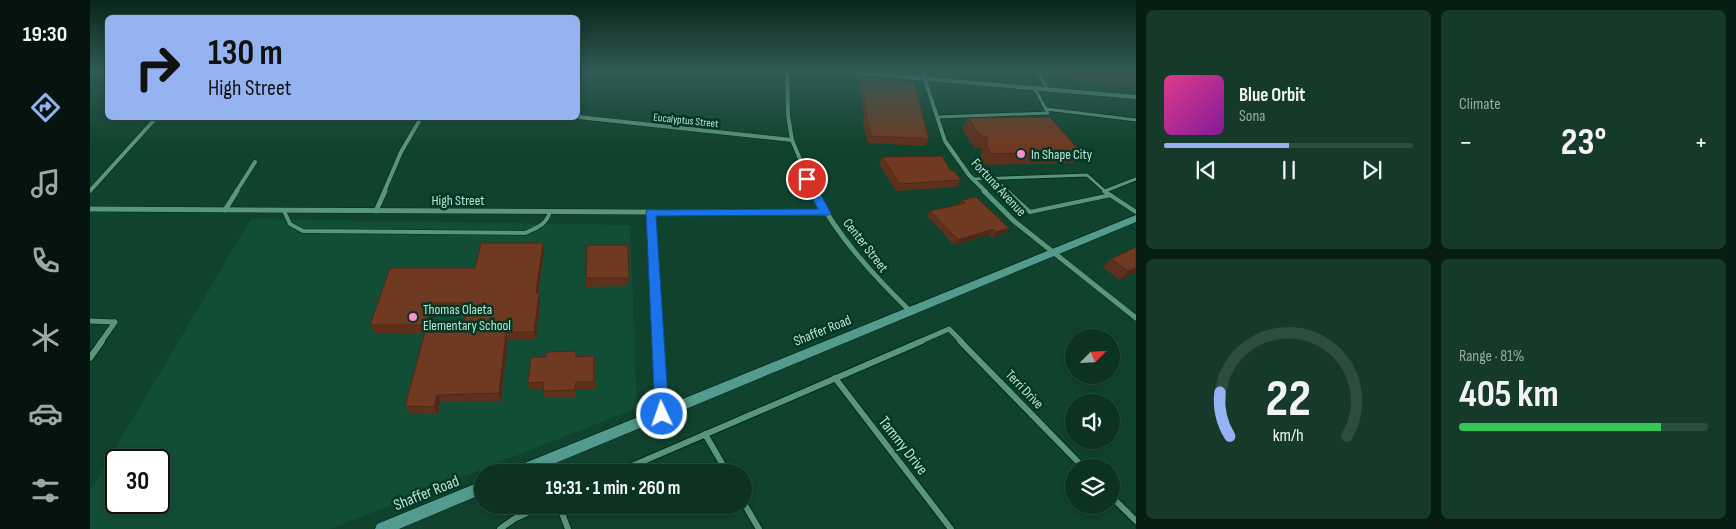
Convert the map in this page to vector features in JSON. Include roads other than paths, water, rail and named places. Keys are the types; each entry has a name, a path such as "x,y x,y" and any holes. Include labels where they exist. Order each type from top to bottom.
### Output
{"main road":[{"name":"Shaffer Road","path":"540,464 1136,218"},
{"name":"Shaffer Road","path":"382,529 474,491"}],"street":[{"name":"Center Street","path":"789,96 792,140 807,179 826,213 880,282 910,311"},
{"name":"Fortuna Avenue","path":"930,96 945,141 972,179 1014,221 1136,318"},
{"path":"1119,96 1136,97"},
{"name":"Eucalyptus Street","path":"580,117 792,140"},
{"path":"90,191 154,120"},
{"path":"376,211 401,152 420,120"},
{"path":"225,210 255,162"},
{"name":"High Street","path":"90,209 826,213"},
{"path":"651,212 662,414"},
{"path":"90,322 115,322 90,358"},
{"name":"Terri Drive","path":"835,378 949,329 1075,459"},
{"path":"637,464 835,378"},
{"name":"Tammy Drive","path":"835,378 951,529"},
{"path":"706,434 723,464"},
{"path":"1120,505 1136,521"},
{"path":"500,529 525,514"},
{"path":"562,514 568,529"},
{"path":"750,514 759,529"}],"lane":[{"path":"937,117 1048,114 1038,96"},
{"path":"1046,109 1136,120"},
{"path":"972,179 1087,175 1104,191 1136,212"},
{"path":"994,178 1030,212 1111,195"},
{"path":"1104,191 1136,179"},
{"path":"284,211 288,224 293,228 303,231 445,233 525,232 540,226 548,218 550,212"}],"place":[{"name":"In Shape City","path":"1021,154"},
{"name":"Thomas Olaeta Elementary School","path":"413,317"}]}
